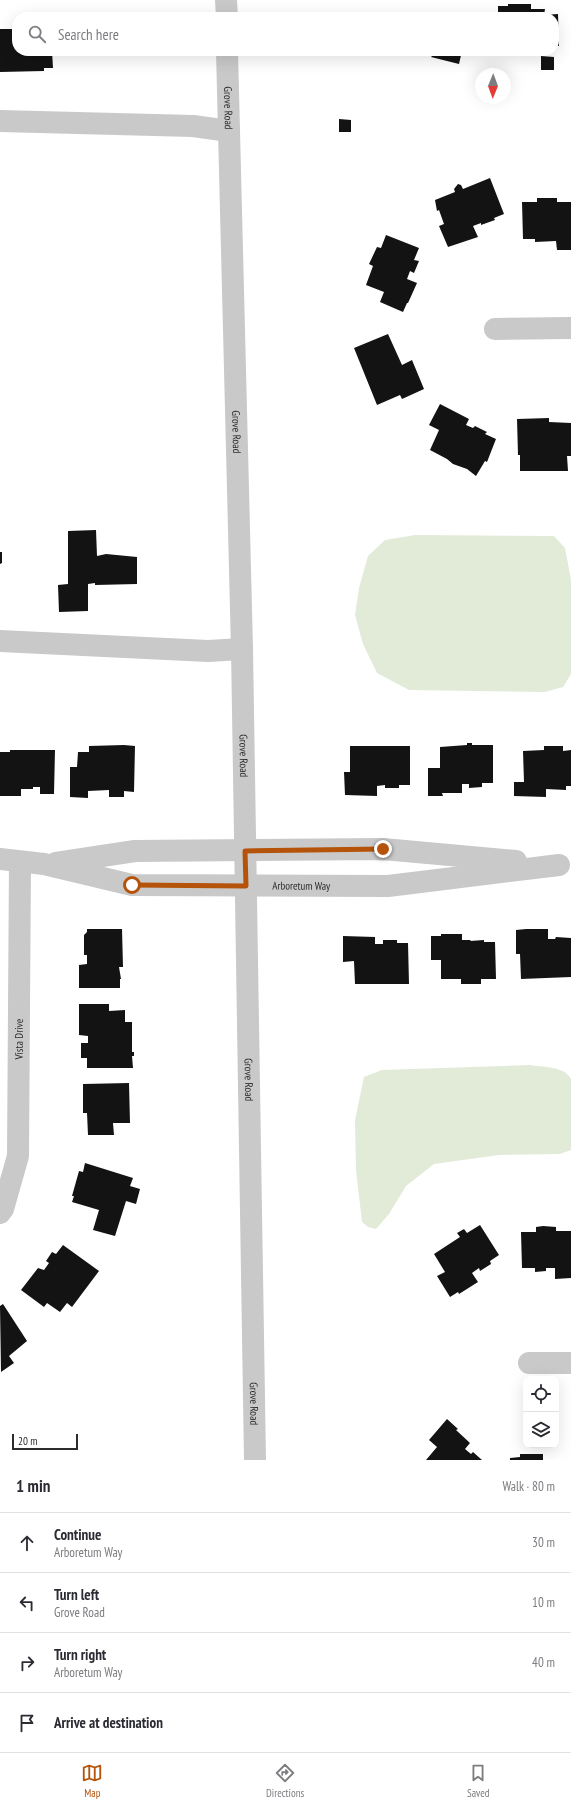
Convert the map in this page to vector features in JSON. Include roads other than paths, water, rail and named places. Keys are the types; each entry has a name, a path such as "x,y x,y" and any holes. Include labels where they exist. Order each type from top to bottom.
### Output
{"street":[{"path":"226,0 227,12"},
{"name":"Grove Road","path":"227,56 242,649 255,1460"},
{"path":"0,121 193,126 229,131"},
{"path":"495,329 571,328"},
{"path":"0,641 208,652 242,649"},
{"name":"Arboretum Way","path":"44,864 135,851 383,849 565,865"},
{"name":"Arboretum Way","path":"10,860 44,864 132,885 388,886 565,865"},
{"name":"Vista Drive","path":"0,1213 3,1209 18,1156 10,860"},
{"path":"529,1363 571,1363"}]}
